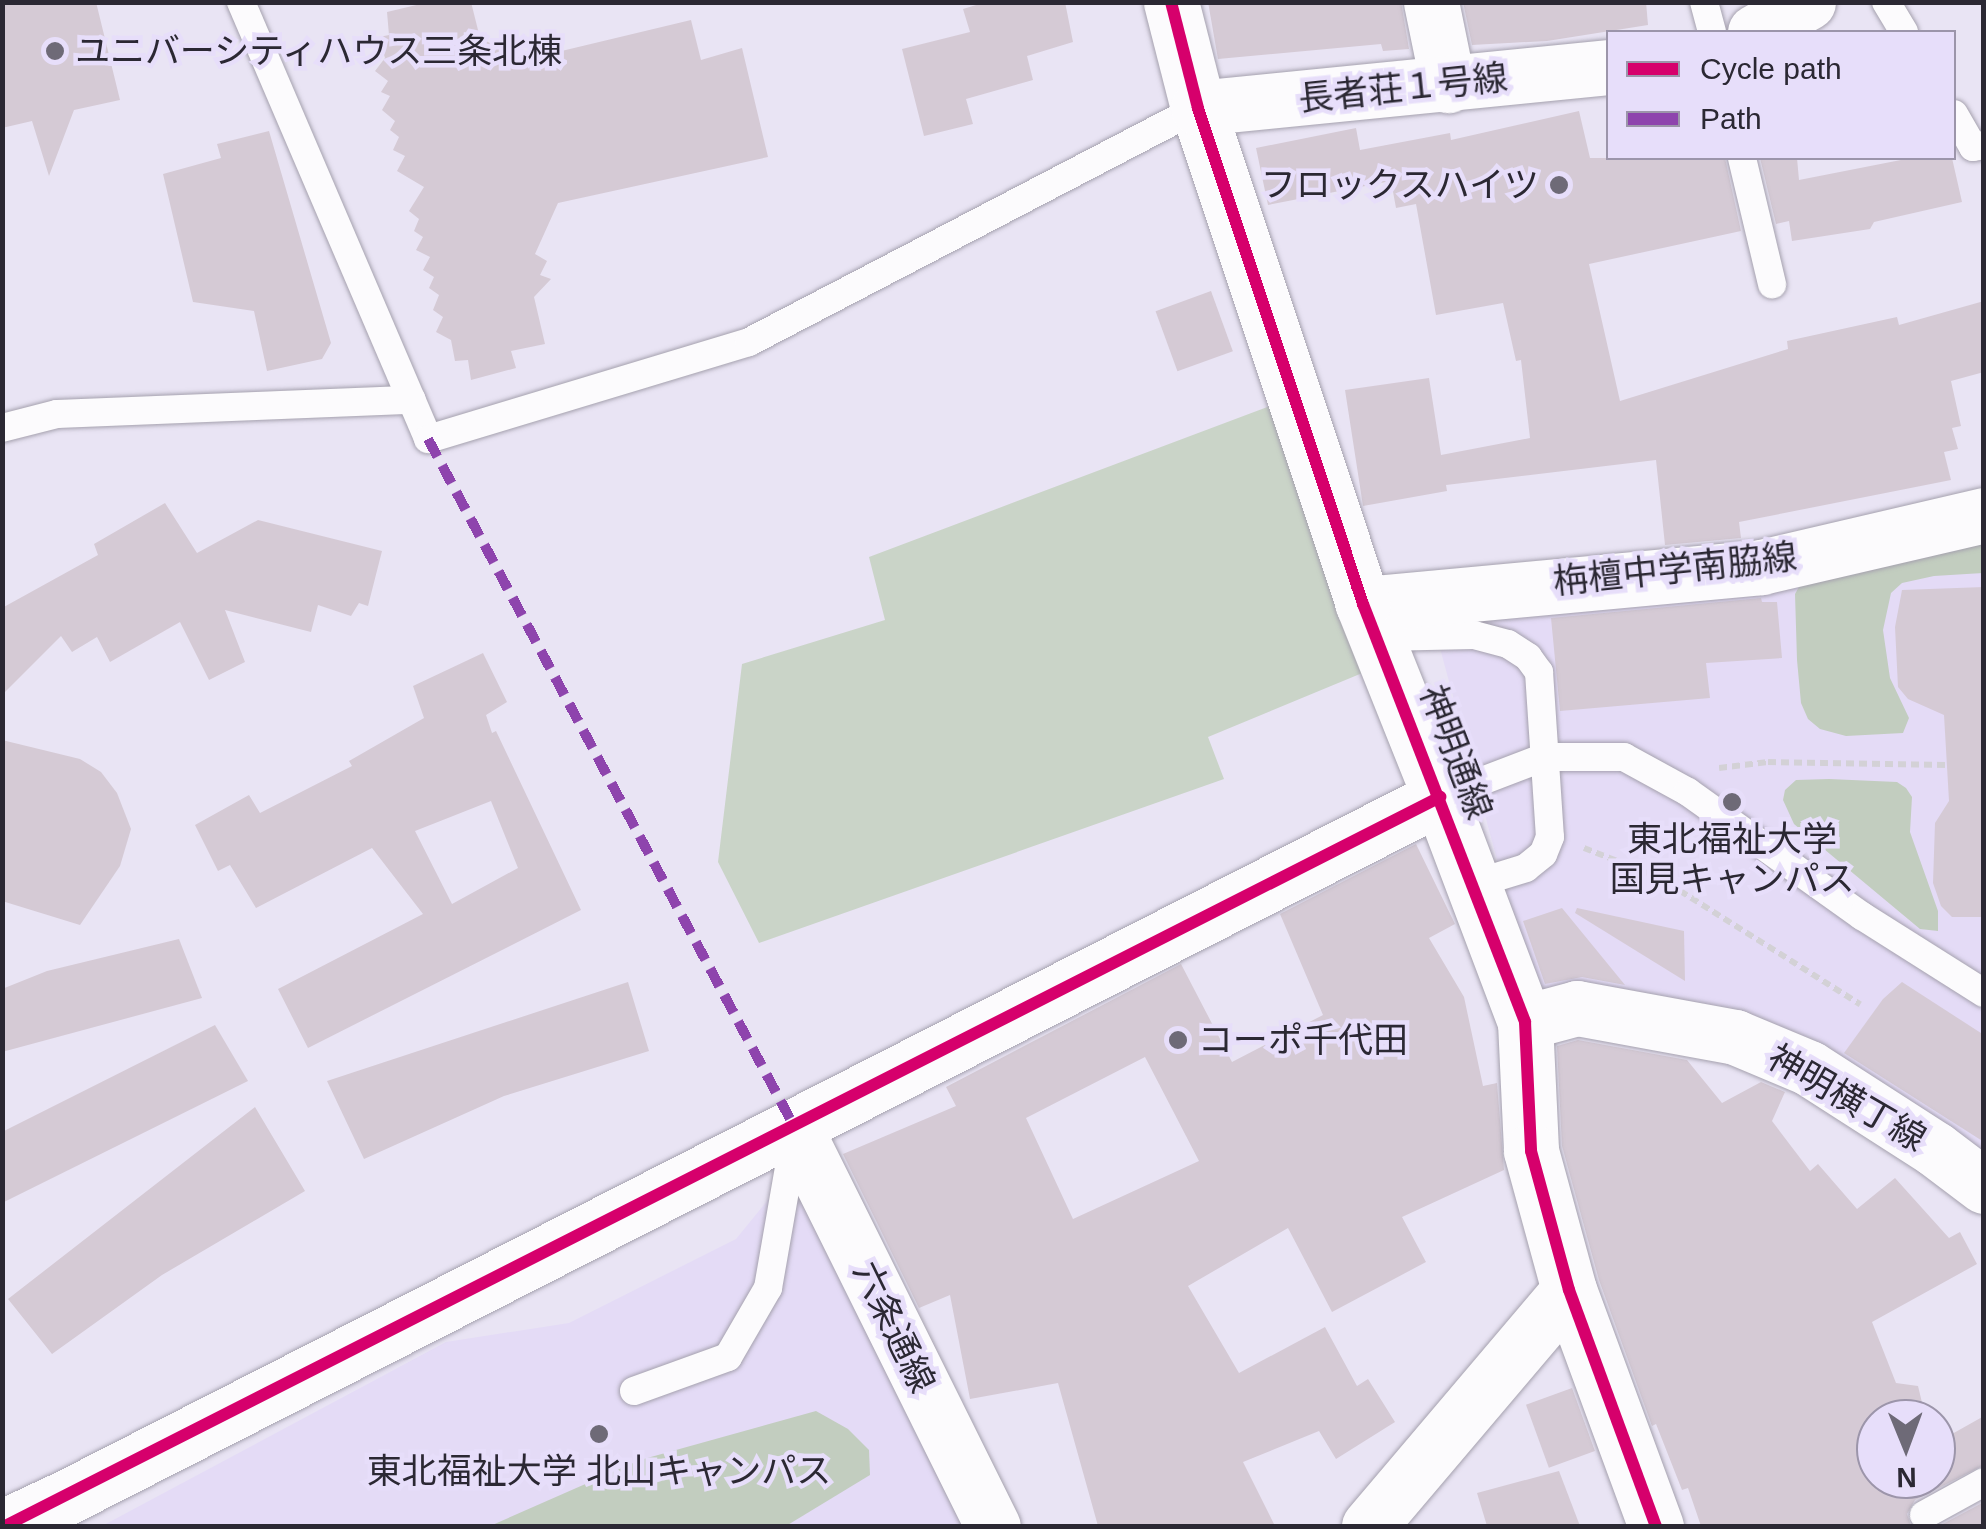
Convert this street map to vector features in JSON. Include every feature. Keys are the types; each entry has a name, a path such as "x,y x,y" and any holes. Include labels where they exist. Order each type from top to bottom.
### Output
{"street":[{"name":"神明通線","path":"1171,2 1198,108 1372,620 1525,1022 1530,1150 1569,1290 1656,1526"},
{"path":"1431,2 1448,85"},
{"path":"1759,30 1808,2"},
{"name":"長者荘１号線","path":"1198,108 1606,67"},
{"name":"栴檀中学南脇線","path":"1372,620 1761,567 1984,515"},
{"path":"5,1526 796,1128 1440,796"},
{"name":"神明横丁線","path":"1525,1022 1577,1008 1735,1036 1809,1068 1936,1149 1984,1186"},
{"name":"六条通線","path":"796,1128 993,1526"},
{"path":"1370,1526 1569,1290"}],"lane":[{"path":"241,2 428,438 749,342 1198,108"},
{"path":"1704,2 1711,30"},
{"path":"1886,2 1903,30"},
{"path":"1956,117 1973,147 1984,145"},
{"path":"1742,160 1772,284"},
{"path":"2,428 56,414 412,400"},
{"path":"1372,620 1508,644 1528,657 1539,672 1550,836 1543,854 1526,868 1474,884"},
{"path":"1440,796 1545,757 1624,757 1650,768 1862,916 1984,993"},
{"path":"634,1391 728,1357 768,1288 796,1128"},
{"path":"1924,1514 1984,1482"}],"path":[{"path":"1768,762 1947,765"},
{"path":"1550,836 1658,877 1860,1004"}],"shaded area":[{"path":"1275,404 1372,669 1208,737 1224,779 759,943 718,862 742,664 885,620 869,557"},
{"name":"東北福祉大学 国見キャンパス","path":"1983,532 1983,1168 1754,1027 1533,993 1430,611"},
{"name":"東北福祉大学 北山キャンパス","path":"796,1184 971,1526 102,1526 446,1342 569,1323 736,1239 776,1190"}],"green space":[{"path":"1983,541 1983,573 1934,576 1902,583 1891,593 1883,630 1890,678 1909,718 1903,733 1846,736 1820,729 1808,719 1801,703 1797,660 1795,594 1800,585"},
{"path":"1796,780 1897,782 1906,788 1912,797 1910,832 1938,911 1938,931 1920,929 1794,824 1783,800 1785,790"},
{"path":"816,1411 848,1429 869,1450 870,1475 786,1526 490,1526 640,1460"}],"building":[{"name":"ユニバーシティハウス三条北棟","path":"2,2 96,2 120,100 74,110 49,176 32,121 2,128"},
{"path":"429,2 471,2 480,38 524,60 691,20 701,60 742,48 768,157 558,203 535,254 547,261 540,275 551,279 534,297 545,344 511,351 516,368 471,380 468,360 455,361 451,340 436,332 443,317 433,310 439,295 429,288 434,277 423,270 430,257 416,250 423,237 414,231 419,219 409,211 424,187 397,171 405,156 393,150 399,137 390,130 395,121 382,110 390,96 381,92 388,81 375,71 385,58 379,37 389,35 387,12"},
{"path":"986,2 1065,2 1073,42 1027,56 1033,80 966,99 973,124 924,136 902,49 970,32 963,9"},
{"path":"1208,2 1401,2 1409,49 1383,51 1381,44 1218,59"},
{"path":"1463,2 1646,2 1648,25 1547,41 1472,45"},
{"path":"1579,111 1590,158 1725,160 1741,231 1589,264 1620,401 1788,349 1787,341 1897,317 1899,325 1984,301 1984,372 1951,381 1961,426 1952,428 1958,449 1944,452 1951,480 1739,522 1741,538 1665,545 1656,460 1446,485 1447,491 1363,506 1345,390 1429,378 1441,455 1530,438 1521,360 1516,361 1503,303 1436,315 1416,204 1396,208 1391,181 1268,205 1256,148 1356,128 1360,150 1450,133 1451,140"},
{"path":"269,131 331,343 322,359 267,371 254,311 193,302 163,174 221,158 217,144"},
{"path":"1760,160 1797,160 1799,180 1901,160 1952,160 1962,202 1874,222 1870,229 1792,241 1789,221 1776,224"},
{"path":"1211,291 1233,351 1177,371 1156,311"},
{"path":"165,503 197,553 258,520 382,551 368,606 359,603 351,616 318,605 311,632 225,610 245,662 209,680 180,622 110,662 97,637 72,652 61,636 2,695 2,608 98,555 94,544"},
{"path":"1984,587 1984,917 1952,917 1941,906 1933,883 1935,823 1949,801 1944,715 1908,699 1898,687 1895,627 1902,590"},
{"path":"1761,598 1762,602 1777,602 1782,658 1706,663 1710,698 1560,711 1551,618"},
{"path":"483,653 507,702 486,715 492,733 496,731 581,910 308,1048 278,989 423,914 372,848 256,908 230,865 218,871 195,825 249,795 260,813 352,766 349,761 424,718 413,686","holes":["491,801 518,868 452,904 415,831"]},
{"path":"2,740 80,759 101,772 117,793 131,829 120,866 80,925 2,901"},
{"path":"1416,844 1455,924 1429,938 1464,997 1483,1086 1497,1083 1504,1170 1402,1217 1426,1262 1332,1312 1288,1228 1188,1286 1239,1373 1325,1327 1357,1386 1368,1379 1395,1422 1336,1459 1319,1431 1243,1462 1275,1526 1098,1526 1058,1383 970,1399 950,1295 919,1308 843,1154 956,1106 946,1087 1181,964 1232,1062 1323,1015 1280,914","holes":["1145,1057 1199,1161 1073,1219 1026,1118"]},
{"path":"1562,908 1625,985 1582,977 1545,984 1523,921"},
{"path":"1577,908 1684,931 1685,981 1575,913"},
{"path":"179,939 202,998 2,1052 2,989 47,971"},
{"path":"628,982 649,1051 504,1096 364,1159 327,1081"},
{"path":"1902,982 1984,1035 1984,1142 1844,1053 1883,999"},
{"path":"215,1025 248,1081 2,1203 2,1132"},
{"path":"1578,1040 1687,1060 1722,1103 1761,1082 1785,1092 1772,1121 1810,1171 1818,1164 1857,1209 1895,1178 1949,1238 1960,1232 1977,1264 1872,1322 1896,1383 1918,1386 1921,1399 1856,1399 1856,1499 1917,1499 1907,1514 1911,1526 1701,1526 1688,1488 1682,1490 1656,1424 1652,1426 1599,1280 1562,1146 1557,1046"},
{"path":"255,1107 305,1191 162,1275 52,1354 8,1299"},
{"path":"1572,1388 1595,1451 1549,1468 1526,1405"},
{"path":"1984,1416 1984,1465 1956,1479 1956,1432"},
{"path":"1559,1471 1580,1526 1487,1526 1477,1493"},
{"path":"1984,1502 1984,1526 1939,1526"}],"marked path":[{"path":"428,439 795,1128"}],"cycle path":[{"path":"1171,2 1198,108 1363,604 1525,1022 1531,1151 1569,1290 1656,1526"},
{"path":"5,1526 1440,797"}],"place":[{"name":"ユニバーシティハウス三条北棟","path":"55,51"},
{"name":"フロックスハイツ","path":"1559,185"},
{"name":"東北福祉大学 国見キャンパス","path":"1732,802"},
{"name":"コーポ千代田","path":"1178,1040"},
{"name":"東北福祉大学 北山キャンパス","path":"599,1434"}]}
